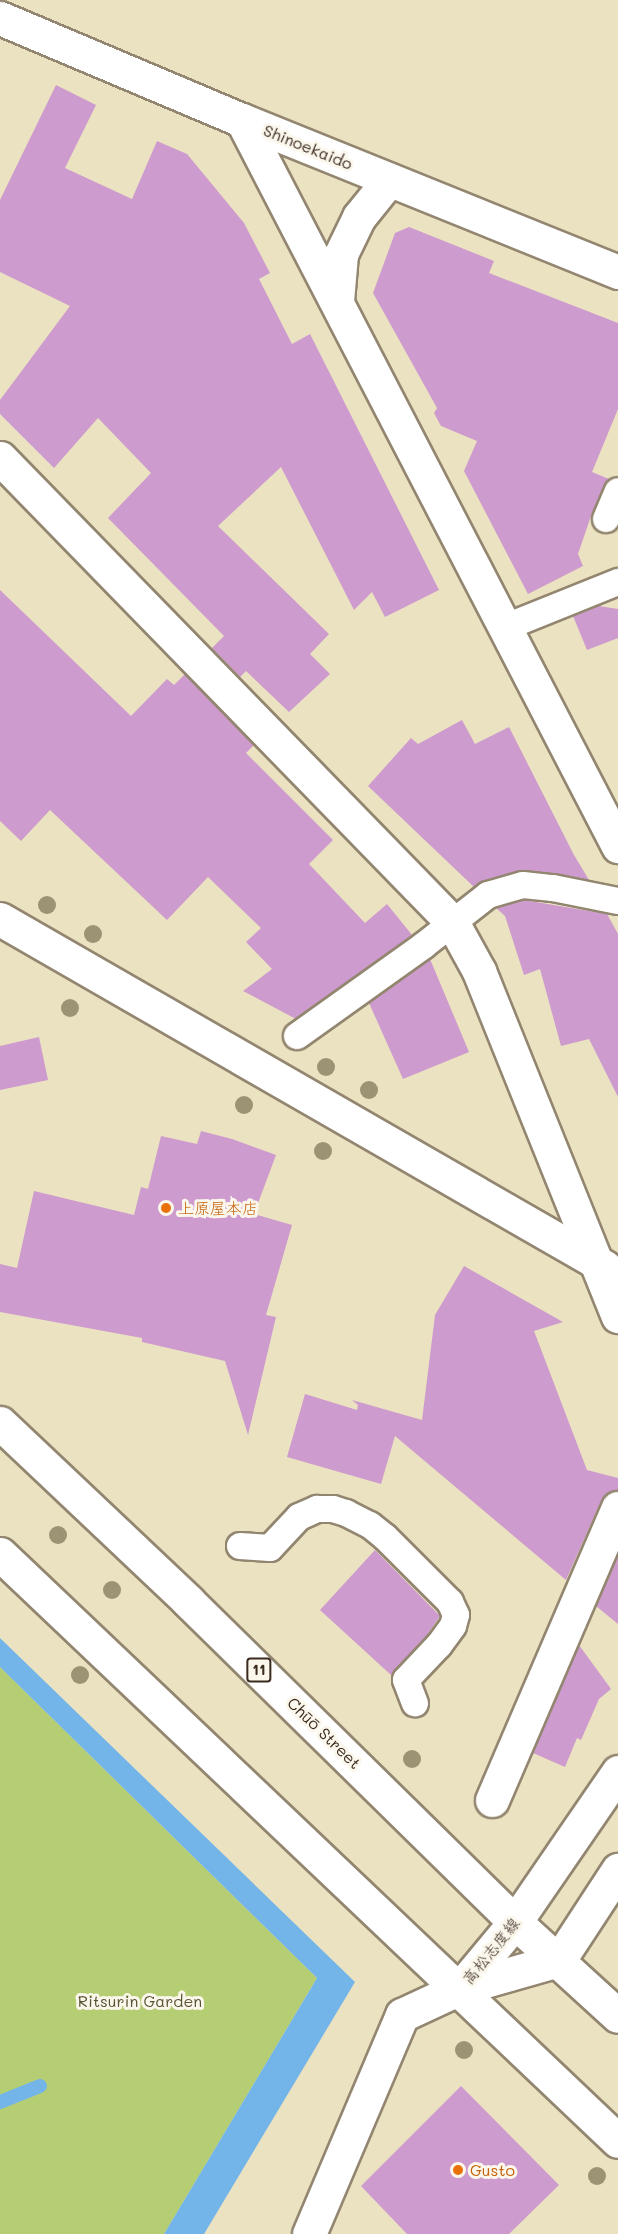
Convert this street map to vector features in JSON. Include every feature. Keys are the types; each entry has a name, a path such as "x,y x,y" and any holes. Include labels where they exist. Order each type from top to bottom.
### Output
{"main road":[{"name":"Shinoekaido","path":"0,18 242,120 618,272"},
{"path":"242,120 618,846"},
{"path":"337,301 342,254 359,217 389,180"},
{"path":"0,458 453,922 479,970 608,1269 618,1316"},
{"path":"0,919 608,1269"},
{"name":"Chūō Street","path":"0,1423 188,1601 515,1922"},
{"path":"492,1800 618,1508"},
{"path":"0,1554 460,1988 618,2141"},
{"name":"高松志度線","path":"460,1988 515,1922 618,1772"},
{"path":"559,1960 618,1870"},
{"name":"11","path":"515,1922 616,2013"},
{"name":"高松志度線","path":"460,1988 559,1960"},
{"path":"309,2234 402,2015 460,1988"}],"lane":[{"path":"606,519 618,491"},
{"path":"506,627 618,582"},
{"path":"297,1036 488,895 523,885 618,901"},
{"path":"240,1546 270,1548 299,1516 318,1509 333,1509 346,1514 370,1525 385,1537 450,1602 456,1616 453,1626 439,1646 406,1680 415,1703"}],"green space":[{"name":"Ritsurin Garden","path":"0,1667 317,1978 164,2234 0,2234"}],"water":[{"path":"0,1638 355,1982 204,2234 164,2234 317,1978 0,1667"}],"building":[{"path":"56,85 96,105 65,168 132,199 157,141 187,154 244,223 270,273 259,279 292,344 310,334 439,590 385,617 372,592 354,610 281,467 218,526 329,634 310,654 330,674 289,712 246,671 240,677 212,648 224,636 108,518 151,473 98,418 54,468 0,414 0,400 70,306 0,272 0,200"},
{"path":"409,227 494,261 489,273 618,323 618,409 592,472 609,479 592,513 578,554 583,566 528,594 464,471 477,441 441,426 434,413 437,408 373,293 395,233"},
{"path":"0,590 131,716 167,679 174,685 185,674 254,745 246,753 333,840 309,864 365,923 387,904 412,935 296,1019 243,991 272,969 246,942 261,928 208,877 167,920 50,810 21,841 0,821"},
{"path":"599,606 618,609 618,638 587,650 573,616"},
{"path":"462,720 475,744 509,727 589,880 524,870 484,881 474,887 368,786 411,738 418,744"},
{"path":"524,900 607,914 618,934 618,1097 589,1039 561,1046 540,969 524,975 505,916 496,908"},
{"path":"430,959 469,1052 403,1079 369,1003"},
{"path":"39,1037 48,1080 0,1090 0,1046"},
{"path":"201,1131 232,1139 276,1155 254,1214 292,1225 266,1315 276,1317 248,1435 225,1361 142,1342 142,1338 0,1312 0,1264 17,1268 34,1191 134,1215 141,1187 148,1189 161,1136 197,1144"},
{"path":"464,1266 563,1322 534,1331 587,1470 618,1478 618,1490 607,1493 601,1501 566,1580 395,1436 381,1484 287,1457 305,1394 357,1410 358,1405 352,1400 422,1420 435,1315"},
{"path":"375,1550 440,1616 427,1635 391,1675 320,1610"},
{"path":"618,1555 618,1624 596,1606"},
{"path":"579,1645 611,1689 599,1699 581,1740 577,1738 565,1767 533,1753"},
{"path":"461,2086 559,2185 509,2234 407,2234 361,2186"}],"waterway":[{"path":"0,2102 40,2086"}],"place":[{"name":"上原屋本店","path":"166,1208"},
{"name":"Gusto","path":"458,2170"}]}
